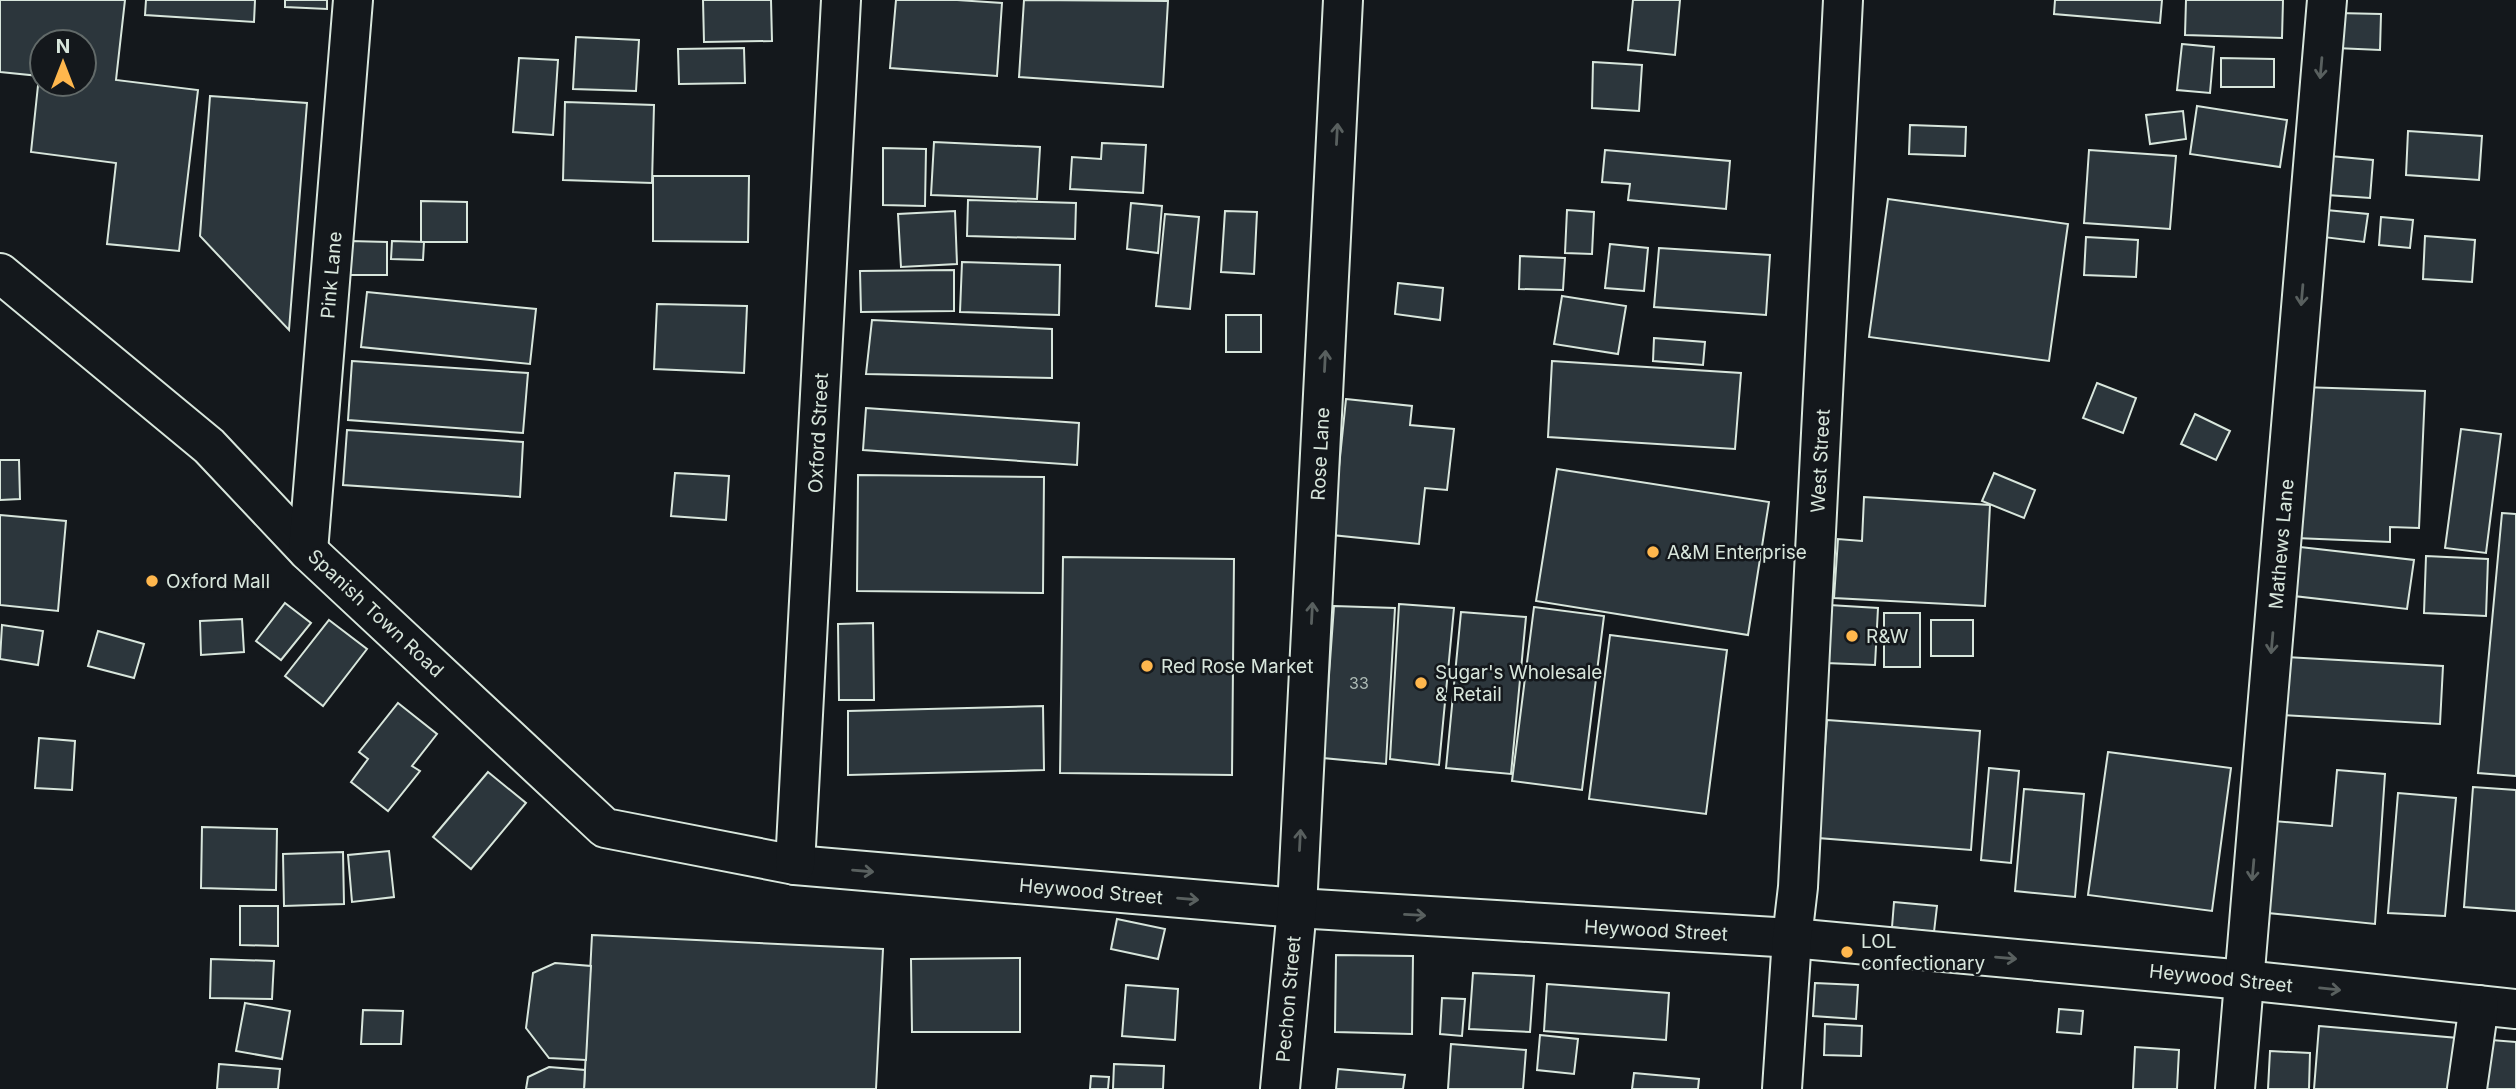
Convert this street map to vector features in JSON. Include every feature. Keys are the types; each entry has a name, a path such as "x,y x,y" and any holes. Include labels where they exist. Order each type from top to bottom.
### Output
{"street":[{"name":"Pink Lane","path":"308,551 353,0"},
{"name":"Oxford Street","path":"795,865 841,0"},
{"name":"Rose Lane","path":"1297,908 1343,0"},
{"name":"West Street","path":"1782,1089 1798,887 1843,0"},
{"name":"Mathews Lane","path":"2235,1089 2327,0"},
{"name":"Spanish Town Road","path":"0,273 209,446 308,551 605,828 795,865"},
{"name":"Heywood Street","path":"795,865 1297,908 1792,938 2244,980 2498,1007"},
{"name":"Pechon Street","path":"1280,1089 1297,908"},
{"path":"2467,1089 2498,1007"}],"building":[{"path":"0,0 125,0 116,80 198,90 179,251 107,244 116,163 31,152 37,98 98,98 98,28 28,28 28,75 0,72"},
{"path":"146,0 255,0 254,22 145,15"},
{"path":"285,0 327,0 327,9 285,7"},
{"path":"703,0 771,0 772,41 704,42"},
{"path":"896,0 1002,3 997,76 890,68"},
{"path":"1024,0 1168,1 1163,87 1019,77"},
{"path":"1633,0 1680,0 1675,55 1628,50"},
{"path":"2055,0 2162,0 2160,23 2054,14"},
{"path":"2186,0 2283,0 2282,38 2185,35"},
{"path":"2338,13 2381,14 2380,50 2336,48"},
{"path":"576,37 639,40 636,91 573,89"},
{"path":"2182,44 2214,47 2210,93 2177,90"},
{"path":"744,48 745,83 679,84 678,49"},
{"path":"519,58 558,60 553,135 513,132"},
{"path":"2221,58 2274,59 2274,87 2221,87"},
{"path":"1593,62 1642,65 1639,111 1592,108"},
{"path":"210,96 307,103 289,330 200,236"},
{"path":"565,102 654,105 652,183 563,180"},
{"path":"2197,106 2287,120 2280,167 2190,154"},
{"path":"2183,111 2186,139 2150,144 2146,115"},
{"path":"1910,125 1966,127 1965,156 1909,154"},
{"path":"2408,131 2482,136 2479,180 2406,175"},
{"path":"934,142 1040,147 1037,199 931,195"},
{"path":"1102,143 1146,145 1143,193 1070,189 1072,157 1101,159"},
{"path":"883,148 926,149 925,206 883,205"},
{"path":"1605,150 1730,161 1726,209 1628,200 1630,184 1602,182"},
{"path":"2089,150 2176,156 2170,229 2084,223"},
{"path":"2330,156 2373,160 2370,198 2327,195"},
{"path":"653,176 749,176 748,242 653,241"},
{"path":"1888,199 2068,224 2049,361 1869,337"},
{"path":"968,200 1076,203 1075,239 967,236"},
{"path":"421,201 467,202 467,242 421,242"},
{"path":"1131,203 1162,206 1158,253 1127,249"},
{"path":"1567,210 1594,212 1592,254 1565,253"},
{"path":"2326,210 2368,214 2364,242 2323,237"},
{"path":"955,211 957,264 901,267 898,214"},
{"path":"1225,211 1257,212 1254,274 1221,272"},
{"path":"1165,214 1199,217 1190,309 1156,306"},
{"path":"2381,217 2413,220 2410,248 2379,245"},
{"path":"2425,236 2475,240 2472,282 2423,279"},
{"path":"2086,237 2138,240 2136,277 2084,275"},
{"path":"350,241 387,242 387,275 349,275"},
{"path":"392,241 424,242 423,260 391,259"},
{"path":"1610,244 1648,248 1644,291 1605,288"},
{"path":"1659,248 1770,255 1766,315 1654,307"},
{"path":"1520,256 1565,258 1563,290 1519,289"},
{"path":"962,262 1060,265 1059,315 960,312"},
{"path":"954,270 954,311 861,312 860,271"},
{"path":"1398,283 1443,288 1440,320 1395,314"},
{"path":"367,292 536,309 530,364 361,347"},
{"path":"1562,296 1626,306 1618,354 1554,344"},
{"path":"657,304 747,306 744,373 654,369"},
{"path":"1226,315 1261,315 1261,352 1226,352"},
{"path":"872,320 1052,329 1052,378 866,374"},
{"path":"1654,338 1705,342 1703,365 1653,361"},
{"path":"352,361 528,373 523,433 348,420"},
{"path":"1552,361 1741,373 1735,449 1548,437"},
{"path":"2097,383 2136,398 2123,433 2083,418"},
{"path":"2301,387 2425,391 2419,528 2390,527 2390,542 2296,538"},
{"path":"1346,399 1412,406 1410,425 1454,429 1447,490 1425,488 1419,544 1332,535"},
{"path":"866,408 1079,423 1077,465 863,450"},
{"path":"2195,414 2230,431 2216,460 2181,444"},
{"path":"2461,429 2501,434 2486,553 2445,548"},
{"path":"347,430 523,442 520,497 343,485"},
{"path":"0,460 19,460 20,499 0,500"},
{"name":"A&M Enterprise","path":"1557,469 1769,502 1748,635 1536,601"},
{"path":"675,473 729,476 726,520 671,516"},
{"path":"1994,473 2035,490 2024,518 1982,501"},
{"path":"858,475 1044,477 1043,593 857,591"},
{"path":"1864,497 1990,505 1985,606 1834,598 1838,539 1862,541"},
{"path":"2502,513 2516,514 2516,776 2478,773"},
{"path":"0,515 66,521 58,611 0,605"},
{"path":"2300,547 2414,560 2407,609 2294,596"},
{"path":"2426,556 2488,559 2486,616 2424,613"},
{"name":"Red Rose Market","path":"1063,557 1234,559 1232,775 1060,773"},
{"path":"285,603 311,623 281,660 256,641"},
{"name":"Sugar's Wholesale & Retail","path":"1399,604 1454,608 1439,765 1390,759"},
{"name":"R&W","path":"1829,605 1878,608 1875,665 1826,663"},
{"path":"1334,606 1395,608 1386,764 1323,758"},
{"path":"1534,607 1604,616 1582,790 1512,781"},
{"path":"1461,612 1526,617 1511,774 1446,768"},
{"path":"1884,613 1920,613 1920,667 1884,667"},
{"path":"242,619 244,652 201,655 200,621"},
{"path":"329,620 367,649 323,706 285,676"},
{"path":"1931,620 1973,620 1973,656 1931,656"},
{"path":"873,623 874,700 839,700 838,624"},
{"path":"2,625 43,631 38,665 0,659"},
{"path":"98,631 144,644 134,678 88,666"},
{"path":"1610,635 1727,650 1706,814 1589,799"},
{"path":"2285,657 2443,666 2440,724 2282,715"},
{"path":"398,703 437,734 412,766 420,771 388,811 351,782 368,759 359,752"},
{"path":"1043,706 1044,770 848,775 848,711"},
{"path":"1827,720 1980,731 1971,850 1818,838"},
{"path":"39,738 75,741 72,790 35,788"},
{"path":"2108,752 2231,768 2212,911 2088,895"},
{"path":"1989,768 2019,771 2011,863 1981,860"},
{"path":"2337,770 2385,774 2375,924 2268,913 2274,821 2332,826"},
{"path":"488,772 526,803 471,869 433,837"},
{"path":"2473,787 2516,790 2516,911 2464,907"},
{"path":"2024,789 2084,794 2075,897 2015,891"},
{"path":"2398,793 2456,798 2445,916 2388,913"},
{"path":"202,827 277,829 276,890 201,888"},
{"path":"389,851 394,897 352,902 348,855"},
{"path":"343,852 344,904 284,906 283,854"},
{"path":"1894,902 1937,906 1934,932 1892,927"},
{"path":"240,906 278,906 278,946 240,945"},
{"path":"1117,919 1165,929 1158,959 1111,949"},
{"path":"592,935 883,949 876,1089 584,1089"},
{"path":"1336,955 1413,956 1412,1034 1335,1032"},
{"path":"1020,958 1020,1032 912,1032 911,959"},
{"path":"211,959 274,961 272,999 210,998"},
{"path":"555,963 591,966 586,1060 549,1058 526,1028 533,973"},
{"path":"1473,973 1534,976 1530,1032 1469,1029"},
{"path":"1815,983 1858,985 1856,1019 1813,1016"},
{"path":"1547,984 1669,993 1666,1040 1544,1031"},
{"path":"1126,985 1178,989 1175,1040 1122,1036"},
{"path":"1442,998 1465,999 1462,1036 1440,1034"},
{"path":"245,1003 290,1011 282,1059 236,1051"},
{"path":"2059,1009 2083,1011 2081,1034 2057,1032"},
{"path":"363,1010 403,1011 401,1044 361,1044"},
{"path":"1825,1024 1862,1026 1861,1056 1824,1055"},
{"path":"2319,1026 2458,1038 2454,1089 2314,1089"},
{"path":"1540,1035 1578,1039 1574,1074 1537,1070"},
{"path":"2491,1040 2516,1042 2516,1089 2486,1089"},
{"path":"1451,1044 1526,1050 1523,1089 1448,1089"},
{"path":"2135,1047 2179,1050 2177,1089 2133,1089"},
{"path":"2270,1051 2310,1053 2309,1089 2268,1089"},
{"path":"219,1064 280,1069 278,1089 217,1089"},
{"path":"1114,1064 1164,1066 1163,1089 1113,1089"},
{"path":"549,1067 585,1070 584,1089 526,1089 528,1077"},
{"path":"1338,1069 1405,1075 1403,1089 1336,1089"},
{"path":"1634,1073 1699,1079 1698,1089 1632,1089"},
{"path":"1091,1076 1109,1077 1108,1089 1090,1089"}],"place":[{"name":"A&M Enterprise","path":"1653,552"},
{"name":"Oxford Mall","path":"152,581"},
{"name":"R&W","path":"1852,636"},
{"name":"Red Rose Market","path":"1147,666"},
{"name":"Sugar's Wholesale & Retail","path":"1421,683"},
{"name":"LOL confectionary","path":"1847,952"}]}
